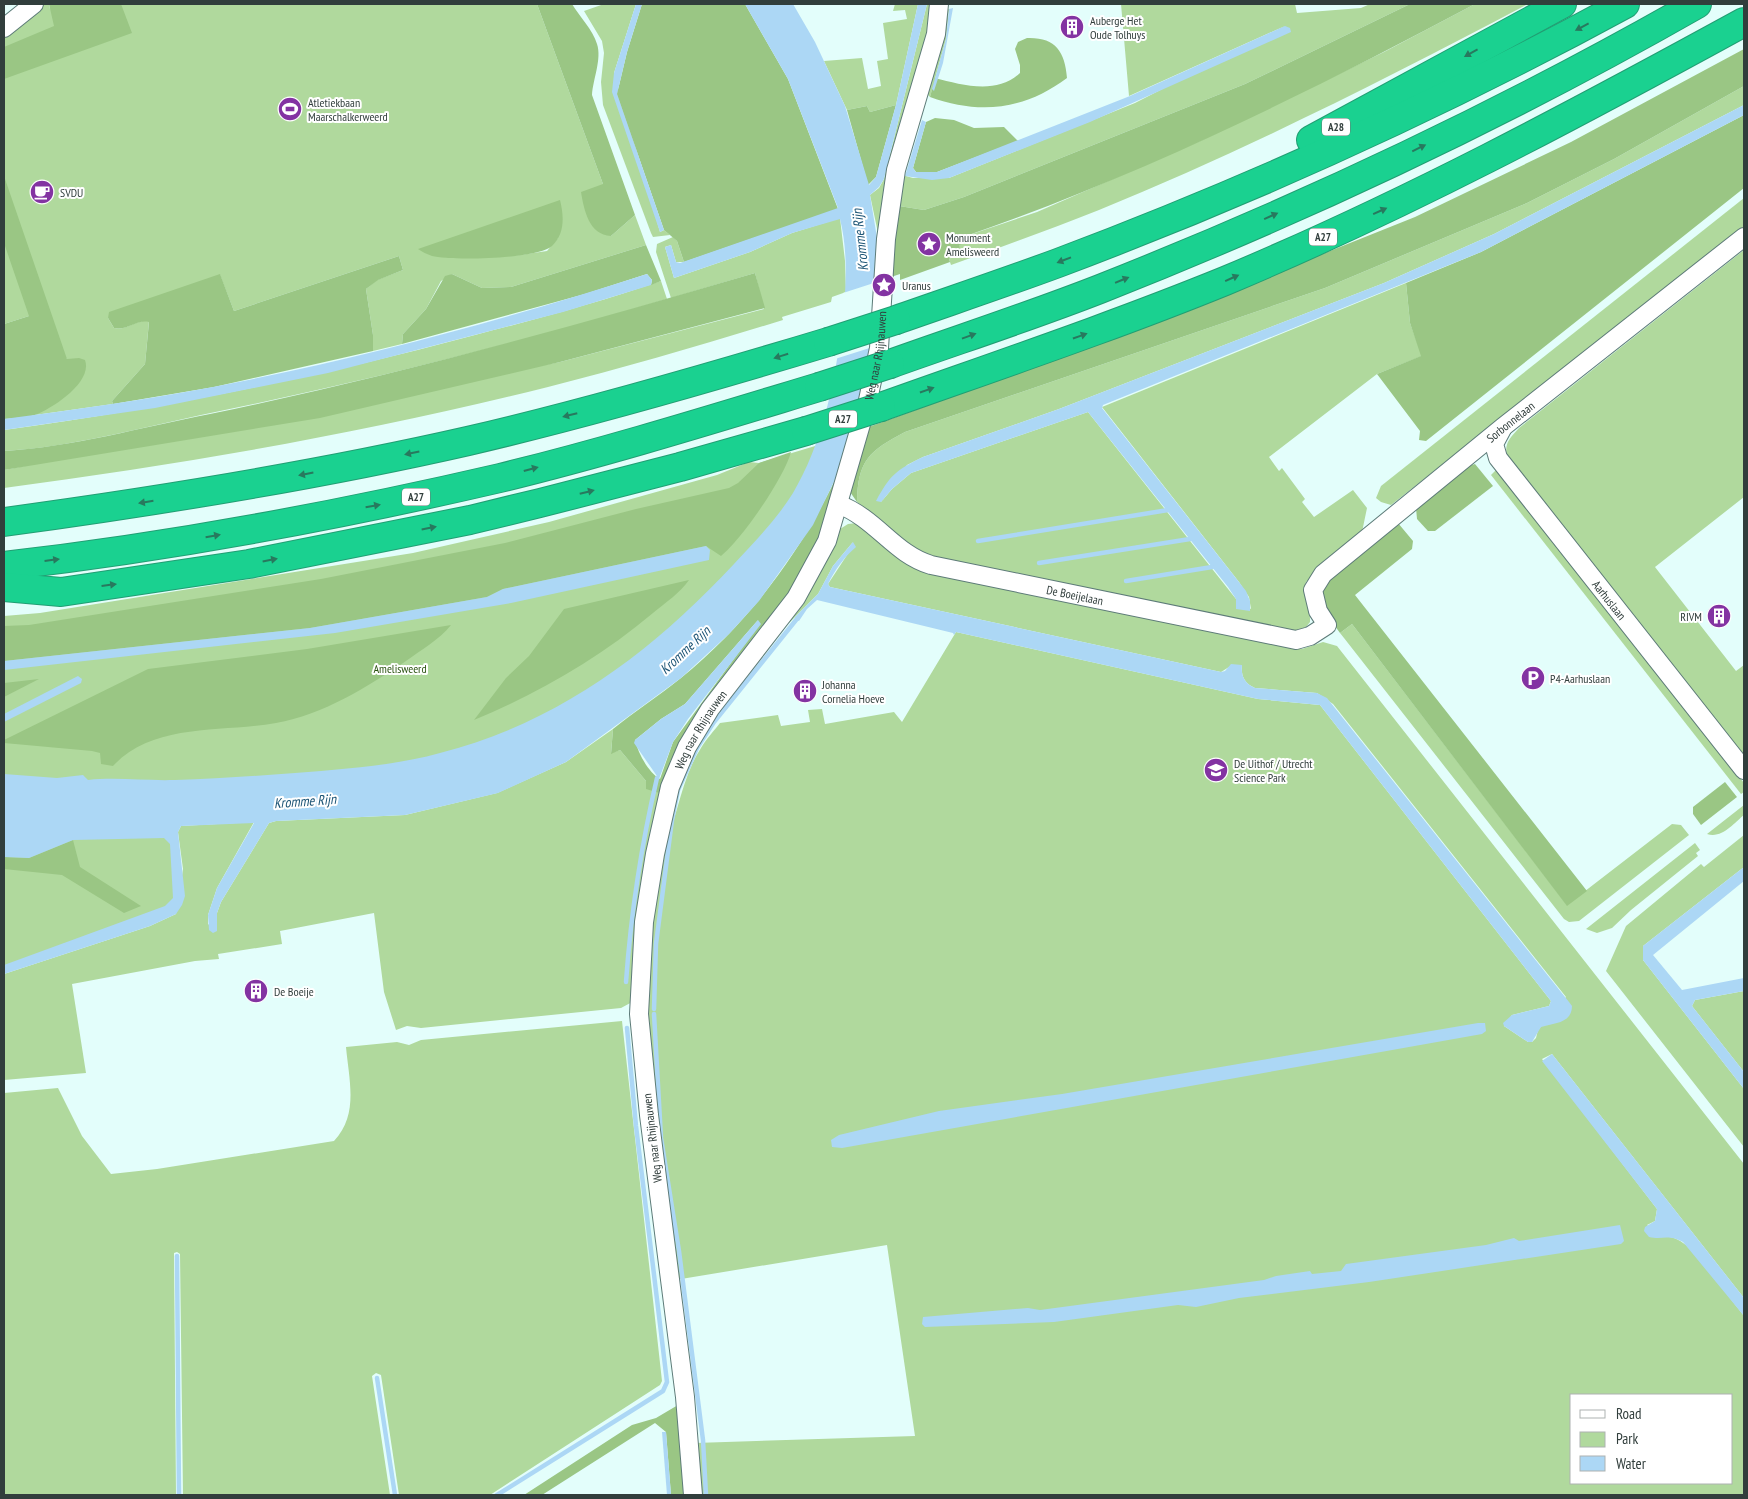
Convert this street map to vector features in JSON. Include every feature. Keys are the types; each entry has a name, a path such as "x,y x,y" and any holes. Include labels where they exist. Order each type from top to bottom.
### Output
{"highway":[{"name":"A28","path":"1158,223 1562,4"},
{"path":"4,522 245,486 468,441 650,395 828,342 1057,263 1158,223 1365,134 1476,82 1625,4"},
{"name":"A27","path":"4,566 164,544 380,505 550,464 666,433 819,388 1098,289 1212,243 1397,159 1607,56 1697,4"},
{"name":"A27","path":"4,587 61,592 248,564 531,505 680,467 806,431 1128,319 1235,276 1408,199 1565,120 1744,22"}],"street":[{"path":"4,28 34,4"},
{"name":"Weg naar Rhijnauwen","path":"693,1495 685,1397 649,1115 639,1014 644,922 655,854 670,786 677,766 710,710 796,598 827,541 862,427 879,348 886,239 896,170 936,34 939,4"},
{"name":"Sorbonnelaan","path":"1327,625 1318,611 1313,590 1323,574 1503,427 1744,237"},
{"name":"Aarhuslaan","path":"1503,427 1494,444 1498,458 1744,770"},
{"name":"De Boeijelaan","path":"838,504 866,518 916,561 931,565 1296,640 1310,636 1327,625"}],"green space":[{"name":"Atletiekbaan Maarschalkerweerd","path":"38,4 49,4 50,9 66,4 537,4 603,184 611,236 635,215 646,245 511,287 482,288 452,274 441,281 426,309 403,334 402,344 373,351 373,335 366,289 377,280 403,270 399,256 234,311 220,275 108,318 114,328 127,327 149,321 145,364 112,401 113,404 35,415 60,400 67,359 29,316 4,324 4,35","holes":["558,238 547,251 520,255 464,258"]},
{"path":"49,4 121,4 132,33 4,79 4,47 54,26"},
{"path":"537,4 572,4 589,28 597,44 598,63 592,95 635,215 611,236 597,231 586,214 581,192 603,184"},
{"path":"604,4 636,4 614,73 660,232 664,230 670,235 653,237 603,105 601,82 604,53 602,41 584,11"},
{"path":"642,4 745,4 788,79 838,209 684,262 677,241 664,230 617,94 627,52"},
{"path":"895,4 918,4 896,105 870,112 867,106 847,110 824,61 862,58 868,89 881,86 877,61 888,59 883,23 907,19 905,10 893,11"},
{"path":"927,4 933,4 877,286 878,233 870,195 879,188 884,179"},
{"path":"1121,4 1295,4 1297,13 1361,8 1370,4 1410,4 1245,84 964,197 924,210 893,205 899,174 913,178 949,178 1135,103 1285,26 1129,96"},
{"path":"1410,4 1475,4 1350,69 1224,131 1094,187 963,237 965,243 959,245 960,250 954,252 955,256 949,259 950,262 900,280 900,274 888,278 893,205 924,210 964,197 1245,84"},
{"path":"1475,4 1528,4 1369,86 1208,163 1099,210 951,265 949,259 955,256 954,252 963,237 1037,212 1200,141 1384,52"},
{"path":"949,9 946,39 930,97 927,94 945,11"},
{"path":"1027,38 1045,40 1057,48 1064,60 1067,78 1051,89 1034,97 1018,103 1001,106 966,106 930,97 935,78 979,86 1001,84 1011,80 1020,73 1020,65 1015,49 1018,42"},
{"path":"1744,49 1744,86 1614,159 1527,203 1325,288 905,432 882,445 868,458 860,476 857,502 848,489 866,428 1100,343 1415,217 1571,142"},
{"path":"1744,86 1744,105 1494,234 1384,283 1059,409 923,457 907,465 881,502 892,489 911,473 1088,412 1236,599 1251,609 1249,597 1239,582 1102,407 1406,283 1410,323 1422,356 1377,374 1269,457 1279,471 1282,468 1305,499 1302,502 1314,517 1353,490 1367,508 1362,532 1306,582 1305,598 1310,622 1306,627 1297,632 923,557 857,502 860,476 868,458 882,445 905,432 1325,288 1527,203 1614,159"},
{"path":"896,105 876,177 868,185 847,110 867,106 870,112"},
{"path":"1744,115 1744,188 1426,441 1419,440 1420,431 1377,374 1421,356 1410,323 1406,283 1481,252"},
{"path":"935,118 954,120 974,128 1004,127 1018,141 937,172 916,172 913,168 926,122"},
{"path":"4,176 67,359 79,358 85,360 86,368 83,377 77,385 52,407 31,416 4,419 4,324 29,316 4,243"},
{"path":"1744,198 1744,227 1391,505 1381,502 1376,498 1381,486"},
{"path":"560,200 563,218 561,230 552,246 544,250 530,254 494,258 442,258 432,256 418,249"},
{"path":"840,218 845,261 846,292 832,297 831,302 782,317 783,320 578,379 413,418 209,457 4,488 4,470 560,362 764,309 755,273 671,298 656,252 657,244 673,237 677,241 684,262 676,262 671,245 665,247 674,278 750,252 792,233"},
{"path":"646,245 661,281 651,285 652,280 647,274 585,294 402,344 403,334 426,309 445,276 452,274 482,288 511,287"},
{"path":"1744,250 1744,497 1655,567 1736,671 1744,665 1744,757 1507,457 1506,448 1519,428"},
{"path":"399,256 403,270 378,280 366,289 373,335 373,351 214,387 113,404 112,401 145,364 149,322 140,322 123,328 114,328 108,318 109,312 220,274 234,311"},
{"path":"755,273 765,308 560,362 320,418 4,470 4,451 82,441 279,399 416,367 552,331"},
{"path":"661,281 667,299 493,347 318,390 103,437 53,446 4,451 4,430 123,412 299,378 522,323"},
{"name":"Amelisweerd","path":"825,443 784,526 665,653 426,778 172,799 177,905 4,973 4,616 40,613 413,553 549,522 717,475 749,462 759,463"},
{"path":"791,452 780,477 751,522 721,556 706,546 503,589 487,597 310,628 4,661 4,626 29,625 321,579 505,543 636,509 729,488 738,483 759,463"},
{"path":"843,463 811,563 663,794 646,789 646,781 620,750 611,754 613,729 681,678 731,632 753,607 794,553 828,494","holes":["758,620 752,634 673,742 660,779 651,772 644,762 635,740 661,719 685,704"]},
{"path":"1475,464 1493,486 1435,531 1428,531 1417,519 1416,508 1469,466"},
{"path":"1497,469 1744,783 1744,792 1741,794 1491,475"},
{"path":"857,523 900,558 1240,637 1302,649 1323,642 1337,646 1744,1164 1744,1298 1552,1054 1542,1059 1657,1209 1655,1221 1647,1225 1663,1237 1675,1238 1693,1251 1744,1316 1744,1495 699,1495 695,1443 915,1436 887,1245 675,1280 644,991 660,854 671,828 688,773 705,741 720,723 778,715 781,726 810,722 808,710 822,709 825,724 894,712 902,722 956,632 1258,699 1320,705 1551,1001 1549,1006 1512,1015 1504,1026 1528,1042 1532,1042 1536,1038 1538,1030 1566,997 1333,704 1317,693 1255,688 1244,679 1242,665 1229,667 1221,672 830,587 828,584 849,552 853,542 833,566 818,594 789,623 788,617 840,529 848,524"},
{"path":"1398,523 1413,541 1412,549 1355,595 1587,891 1567,906 1352,624 1340,633 1324,611 1321,586"},
{"path":"689,580 667,602 632,630 589,660 522,698 474,720 506,678 529,656 564,609"},
{"path":"1352,624 1567,905 1672,824 1681,825 1689,835 1579,921 1569,922 1564,919 1340,633"},
{"path":"451,625 430,644 360,690 328,707 293,719 255,726 212,729 168,736 148,742 130,752 113,766 101,764 100,753 92,751 4,743 4,740 148,669 307,649"},
{"path":"39,679 4,697 4,683"},
{"path":"613,729 611,753 620,750 646,781 663,794 634,1001 621,1008 421,1028 407,1026 396,1030 384,992 374,913 280,931 282,944 218,954 219,959 195,961 72,984 86,1073 4,1080 4,974 150,926 176,914 183,869 178,832 181,826 254,822 217,888 208,915 208,924 217,931 217,913 221,902 269,823 276,821 405,815 497,793 566,762"},
{"path":"1725,782 1737,797 1701,825 1693,814 1693,807"},
{"path":"1744,805 1744,815 1727,829 1718,834 1707,834"},
{"path":"1744,835 1744,867 1643,946 1643,960 1744,1089 1744,1147 1606,971 1626,926 1701,864 1704,867"},
{"path":"73,840 80,867 141,906 124,913 62,875 4,869 4,857 29,858"},
{"path":"1695,843 1700,850 1696,853 1698,856 1631,910 1612,928 1597,933 1586,929"},
{"path":"1744,991 1744,1072 1692,1006 1695,1000"},
{"path":"622,1021 662,1381 660,1385 490,1495 399,1495 381,1375 376,1373 372,1376 390,1495 183,1495 180,1254 177,1252 174,1253 176,1495 4,1495 4,1093 58,1088 82,1136 111,1174 157,1169 334,1141 342,1131 350,1109 350,1084 346,1047 397,1042 409,1045 421,1040"},
{"path":"678,1405 690,1495 671,1495 666,1432 655,1423 542,1495 524,1495 632,1425 656,1418"}],"water":[{"path":"636,4 642,4 627,52 617,94 664,230 660,232 612,92 614,73"},
{"name":"Kromme Rijn","path":"745,4 793,4 815,42 845,106 869,185 876,177 896,105 918,4 927,4 884,179 879,187 870,195 878,244 873,347 843,463 813,525 759,601 729,634 681,678 566,762 498,793 405,815 276,821 269,823 221,902 217,913 217,931 213,933 209,930 208,915 217,888 254,823 181,826 178,832 185,896 176,914 150,926 4,974 4,965 165,906 173,898 170,844 164,838 73,840 29,858 4,857 4,774 57,778 83,775 88,780 175,780 265,775 386,764 440,753 483,740 524,723 563,703 636,655 703,596 780,512 803,475 819,436 830,395 841,332 845,289 845,247 840,219 792,233 750,252 674,278 665,247 671,245 676,262 680,263 838,208 788,79"},
{"path":"953,8 943,63 934,91 932,89 946,39 949,9"},
{"path":"1285,26 1290,28 1291,32 1090,122 949,178 932,180 905,176 922,120 926,122 913,168 916,172 937,172 1130,96"},
{"path":"1744,105 1744,115 1481,252 1103,405 1102,408 1246,591 1250,601 1250,611 1236,609 1236,599 1228,587 1088,412 911,473 892,489 881,502 876,501 885,485 895,474 923,457 1059,409 1384,283 1494,234"},
{"path":"647,274 652,280 651,285 563,312 328,373 155,408 4,430 4,419 213,387 377,351 486,323"},
{"path":"853,542 856,547 837,569 828,584 830,587 1221,672 1225,671 1231,664 1242,665 1244,679 1255,688 1317,693 1327,698 1569,1002 1572,1006 1569,1016 1557,1023 1541,1027 1532,1042 1528,1042 1504,1026 1503,1023 1512,1015 1549,1006 1551,1001 1320,705 1258,699 956,632 954,635 953,633 817,600 807,609 799,621 795,620 795,617 818,594 833,566"},
{"path":"706,546 710,550 709,560 511,603 335,633 4,670 4,661 310,628 487,597 503,589"},
{"path":"758,620 761,624 688,719 673,742 659,779 634,743 635,740 661,719 685,704"},
{"path":"78,676 82,679 81,683 4,722 4,714"},
{"path":"1744,867 1744,881 1653,955 1682,990 1744,978 1744,991 1695,1000 1692,1006 1744,1072 1744,1089 1643,960 1643,946"},
{"path":"1485,1023 1486,1031 1482,1034 842,1148 832,1147 831,1140 839,1135 939,1111 1062,1094"},
{"path":"1552,1054 1744,1298 1744,1316 1683,1242 1673,1238 1649,1237 1644,1231 1645,1227 1655,1221 1657,1209 1542,1061"},
{"path":"1620,1225 1624,1241 1621,1244 1369,1282 1239,1298 1196,1307 1178,1305 1054,1322 925,1327 922,1324 923,1317 1028,1308 1040,1310 1264,1280 1276,1276 1310,1271 1312,1274 1341,1271 1346,1264 1486,1245 1514,1238 1519,1241"},
{"path":"662,1432 666,1432 671,1495 667,1495"}],"pier":[{"path":"880,281 876,346 835,359 843,293"}],"waterway":[{"path":"978,541 1168,510"},
{"path":"1039,563 1190,539"},
{"path":"1126,581 1212,567"},
{"path":"654,1009 656,944 672,820 678,790 697,748 714,722 796,620"},
{"path":"626,982 637,880 657,778"},
{"path":"654,1014 661,1138 679,1251 703,1440 706,1495"},
{"path":"497,1495 663,1391 667,1382 636,1126 627,1028"},
{"path":"177,1256 179,1495"},
{"path":"377,1378 395,1495"}],"place":[{"name":"Auberge Het Oude Tolhuys","path":"1072,27"},
{"name":"Atletiekbaan Maarschalkerweerd","path":"290,109"},
{"name":"SVDU","path":"42,192"},
{"name":"Monument Amelisweerd","path":"929,244"},
{"name":"Uranus","path":"884,285"},
{"name":"RIVM","path":"1719,616"},
{"name":"P4-Aarhuslaan","path":"1533,678"},
{"name":"Johanna Cornelia Hoeve","path":"805,691"},
{"name":"De Uithof / Utrecht Science Park","path":"1216,770"},
{"name":"De Boeije","path":"256,991"}]}
